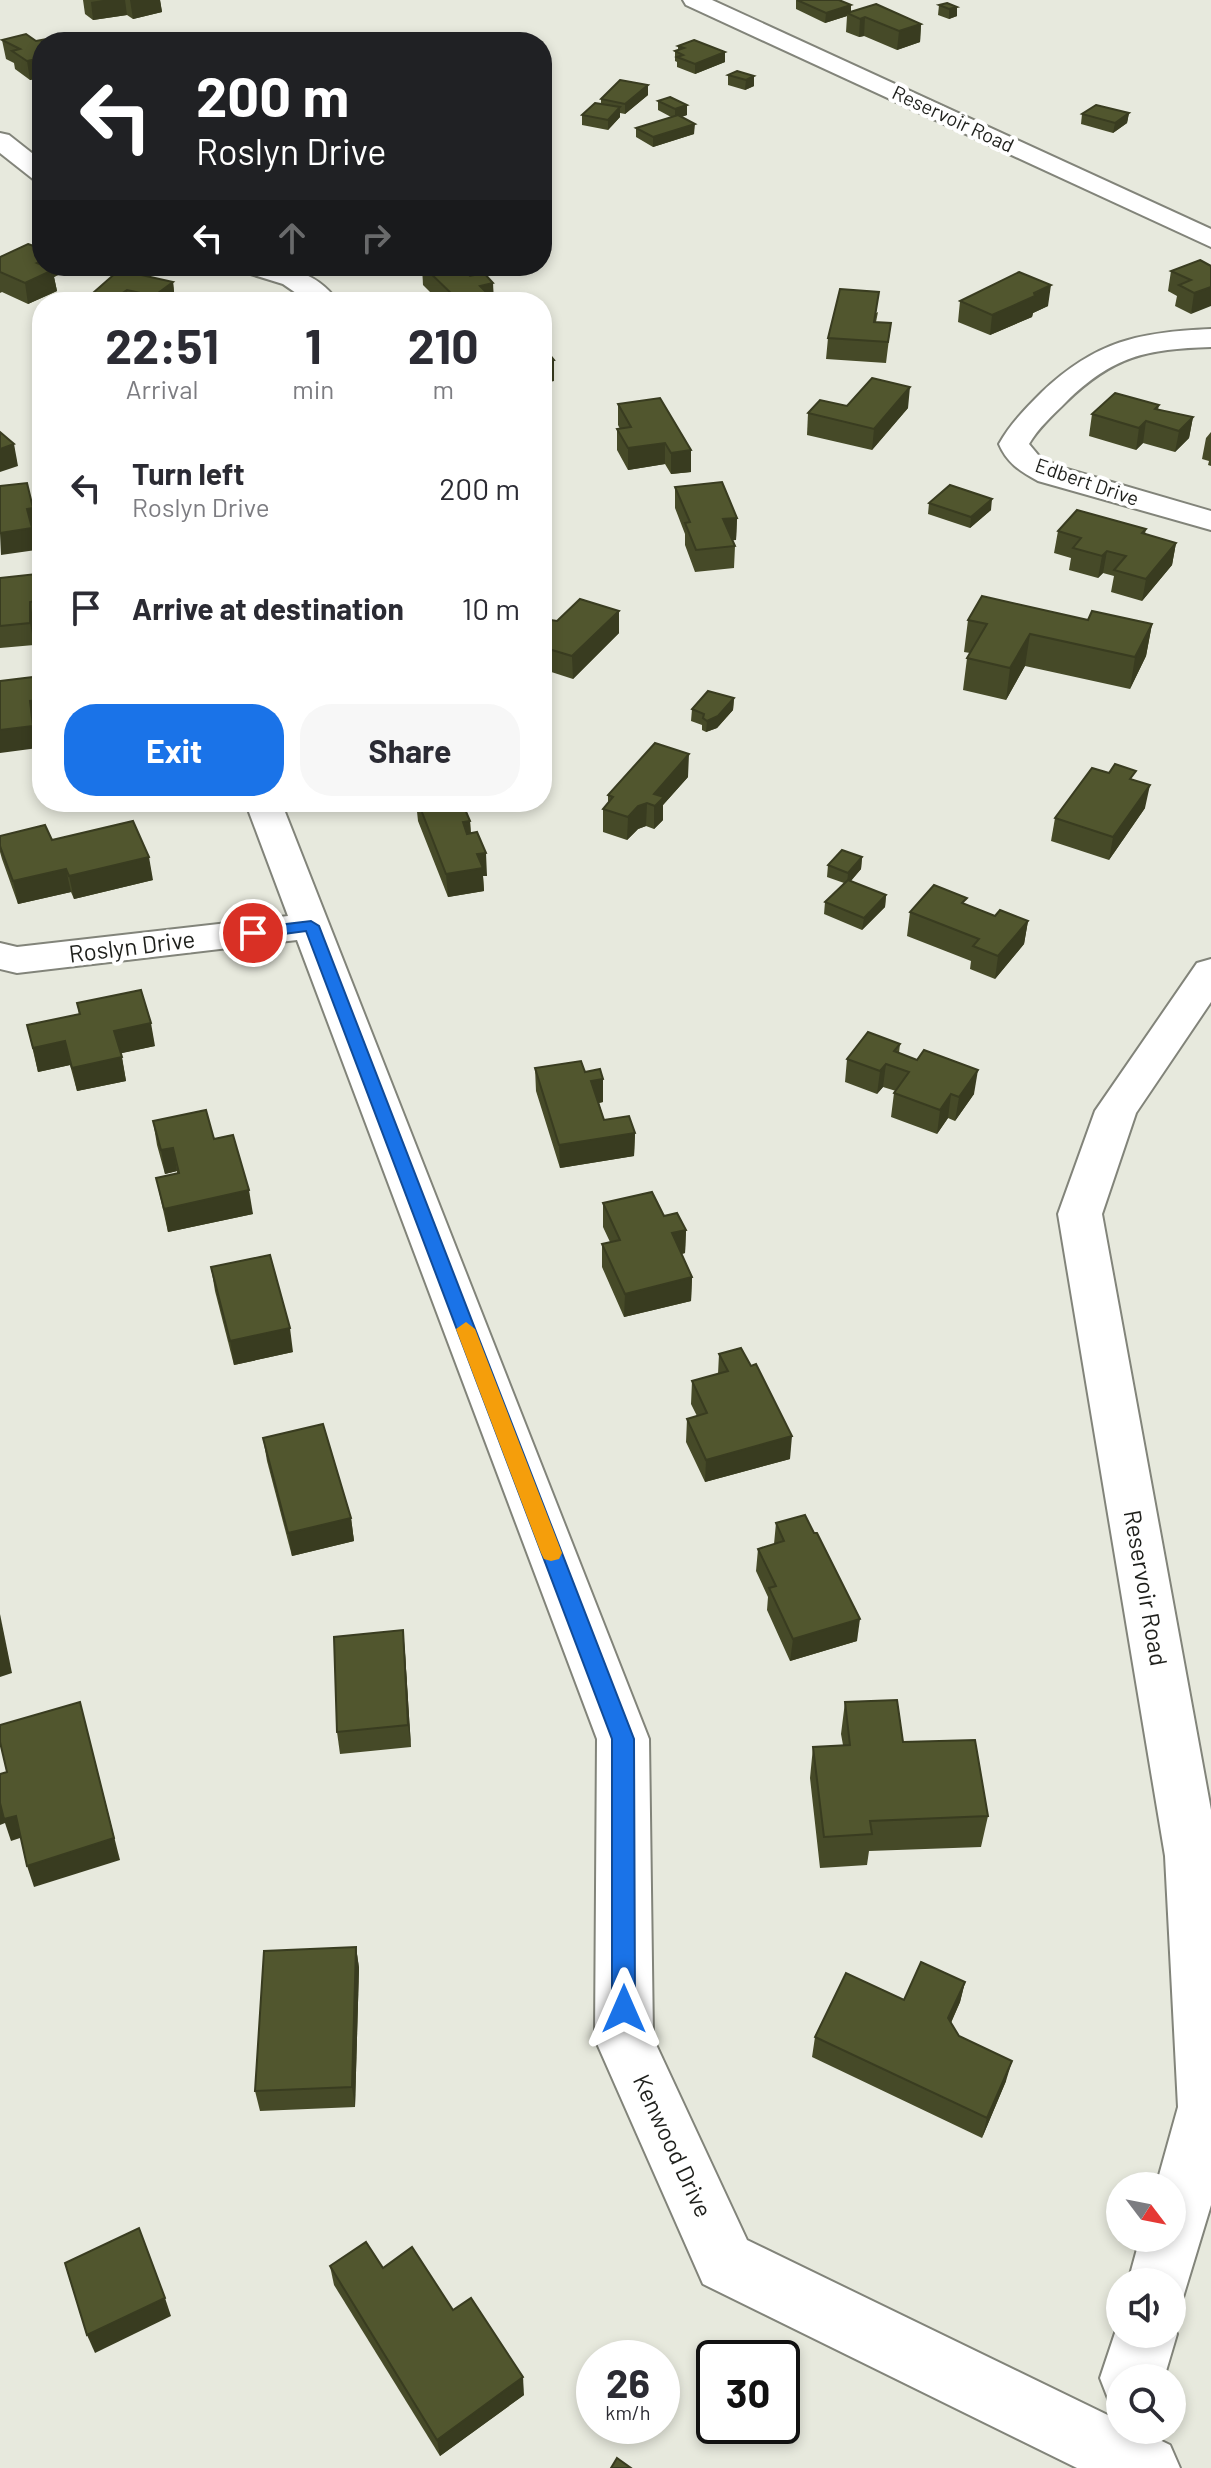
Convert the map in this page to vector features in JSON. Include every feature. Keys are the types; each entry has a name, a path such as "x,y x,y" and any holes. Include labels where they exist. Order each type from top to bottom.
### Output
{"street":[{"name":"Reservoir Road","path":"694,0 1211,239"},
{"path":"0,140 32,166"},
{"path":"286,276 316,292"},
{"name":"Edbert Drive","path":"1211,338 1137,343 1096,360 1052,399 1019,433 1014,444 1017,453 1029,464 1049,474 1211,521"},
{"name":"Kenwood Drive","path":"267,812 623,1739 624,2039 725,2262 1120,2452"},
{"name":"Roslyn Drive","path":"0,956 17,960 311,926"},
{"name":"Reservoir Road","path":"1186,2186 1208,2107 1192,1856 1080,1214 1116,1111 1211,972"}],"building":[{"path":"797,0 839,0 851,5 826,13"},
{"path":"947,3 957,7 949,9 939,5"},
{"path":"876,4 921,24 899,31 847,13"},
{"path":"26,34 32,38 32,60 27,61 12,51 20,49 2,40"},
{"path":"694,40 725,52 695,64 677,57 683,55 675,51 684,48 678,46"},
{"path":"737,71 754,76 746,80 728,75"},
{"path":"620,80 648,85 625,104 601,99"},
{"path":"670,97 687,105 675,109 658,101"},
{"path":"595,103 620,107 608,120 582,115"},
{"path":"1096,105 1129,113 1115,123 1082,114"},
{"path":"678,115 695,124 653,137 636,128"},
{"path":"28,244 32,245 32,276 40,276 25,283 0,272 0,257"},
{"path":"1200,260 1211,266 1211,287 1194,293 1179,285 1191,280 1171,271"},
{"path":"1019,272 1051,285 1034,293 1035,296 992,315 960,301"},
{"path":"112,276 146,276 173,282 159,292 94,292"},
{"path":"433,276 487,276 493,283 480,286 486,292 450,292"},
{"path":"840,289 879,292 874,322 891,323 888,342 828,338"},
{"path":"872,378 910,387 874,429 808,413 820,400 847,406"},
{"path":"1115,393 1159,405 1155,409 1193,417 1179,431 1146,421 1139,428 1092,414"},
{"path":"660,398 691,450 671,453 665,443 628,448 617,429 631,427 618,404"},
{"path":"0,432 14,444 0,449"},
{"path":"722,482 737,518 723,519 735,546 696,550 685,523 690,522 675,487"},
{"path":"27,483 32,508 27,509 32,528 0,533 0,486"},
{"path":"950,485 992,499 971,517 929,503"},
{"path":"1077,510 1146,529 1142,533 1176,543 1146,579 1114,570 1126,556 1107,551 1102,556 1073,548 1081,538 1058,531"},
{"path":"32,574 30,623 0,626 0,578"},
{"path":"982,596 1088,620 1092,611 1152,624 1135,657 1030,634 1010,668 967,658 987,624 968,620"},
{"path":"580,599 619,611 572,656 552,650 552,620 557,621"},
{"path":"32,677 32,726 0,730 0,681"},
{"path":"708,691 734,698 718,716 707,721 703,718 704,714 692,709"},
{"path":"655,743 689,754 654,794 664,797 655,806 647,803 638,806 628,817 603,809 613,797 608,795"},
{"path":"1115,764 1136,771 1130,779 1150,785 1113,837 1055,818 1092,768 1109,773"},
{"path":"422,812 466,812 470,821 463,822 467,834 477,832 486,853 477,854 483,868 446,874"},
{"path":"133,821 149,857 69,876 66,869 13,881 0,846 0,836 45,825 52,840"},
{"path":"842,850 862,857 848,873 828,865"},
{"path":"848,880 886,895 864,918 825,902"},
{"path":"934,885 967,898 962,903 995,916 1000,910 1028,921 998,956 973,946 979,939 910,912"},
{"path":"141,990 151,1023 114,1031 122,1057 72,1068 65,1041 33,1048 27,1025 80,1014 77,1003"},
{"path":"868,1032 900,1044 894,1051 917,1060 924,1050 978,1070 959,1097 951,1094 940,1110 894,1093 909,1072 886,1064 880,1071 847,1059"},
{"path":"581,1061 585,1072 600,1069 603,1079 591,1081 604,1120 629,1116 635,1133 559,1145 535,1068"},
{"path":"206,1110 214,1139 233,1135 249,1190 164,1209 156,1178 179,1173 173,1148 161,1150 153,1121"},
{"path":"652,1192 664,1216 677,1213 686,1230 672,1233 692,1277 625,1294 602,1244 620,1240 603,1203"},
{"path":"270,1255 290,1328 230,1341 211,1267"},
{"path":"741,1348 751,1366 756,1364 792,1436 706,1460 687,1419 707,1413 692,1381 728,1371 719,1354"},
{"path":"323,1424 351,1518 288,1533 263,1438"},
{"path":"805,1515 860,1619 793,1639 769,1588 776,1586 758,1549 784,1541 776,1523"},
{"path":"403,1630 408,1725 337,1732 334,1637"},
{"path":"897,1700 903,1742 975,1740 988,1816 870,1821 872,1834 824,1837 813,1747 850,1745 845,1702"},
{"path":"80,1702 114,1838 27,1866 16,1816 4,1819 0,1803 0,1774 7,1772 0,1742 0,1725"},
{"path":"356,1947 352,2087 255,2091 264,1951"},
{"path":"921,1962 965,1982 948,2018 959,2036 1012,2061 987,2118 815,2037 846,1973 904,2000"},
{"path":"139,2228 165,2298 87,2335 65,2263"},
{"path":"366,2242 383,2268 412,2247 453,2310 471,2298 523,2377 437,2440 330,2266"},
{"path":"617,2458 631,2468 611,2468"}],"slow traffic":[{"path":"466,1329 551,1553"}],"route":[{"path":"253,933 311,926 623,1739 624,2009"}]}
